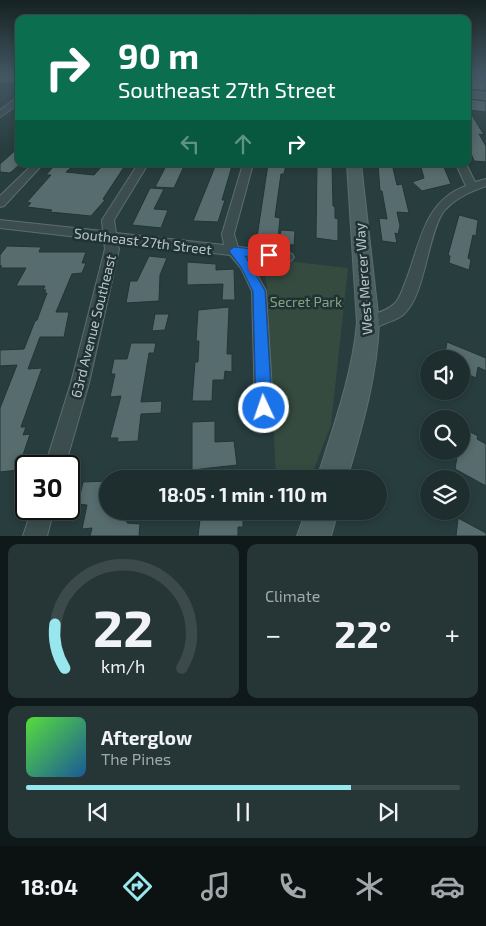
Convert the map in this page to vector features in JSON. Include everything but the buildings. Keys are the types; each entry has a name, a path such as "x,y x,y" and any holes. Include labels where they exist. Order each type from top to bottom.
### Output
{"street":[{"path":"0,114 15,103"},
{"path":"0,204 35,167"},
{"name":"63rd Avenue Southeast","path":"58,455 82,373 112,250 108,220 141,167"},
{"path":"247,167 228,234 229,242 246,265 259,291 264,408"},
{"name":"West Mercer Way","path":"335,470 364,373 368,347 368,323 354,167"},
{"path":"462,167 472,186"},
{"path":"368,323 394,313 402,307 413,282 430,222 438,210 446,202 472,186 486,182"},
{"name":"Southeast 27th Street","path":"0,224 287,257"},
{"path":"35,536 40,520"},
{"path":"314,536 319,520"}],"green space":[{"name":"Secret Park","path":"261,258 348,268 331,425 314,470 276,470 267,286"}],"route":[{"path":"264,408 259,291 246,265 234,251 269,255"}]}
